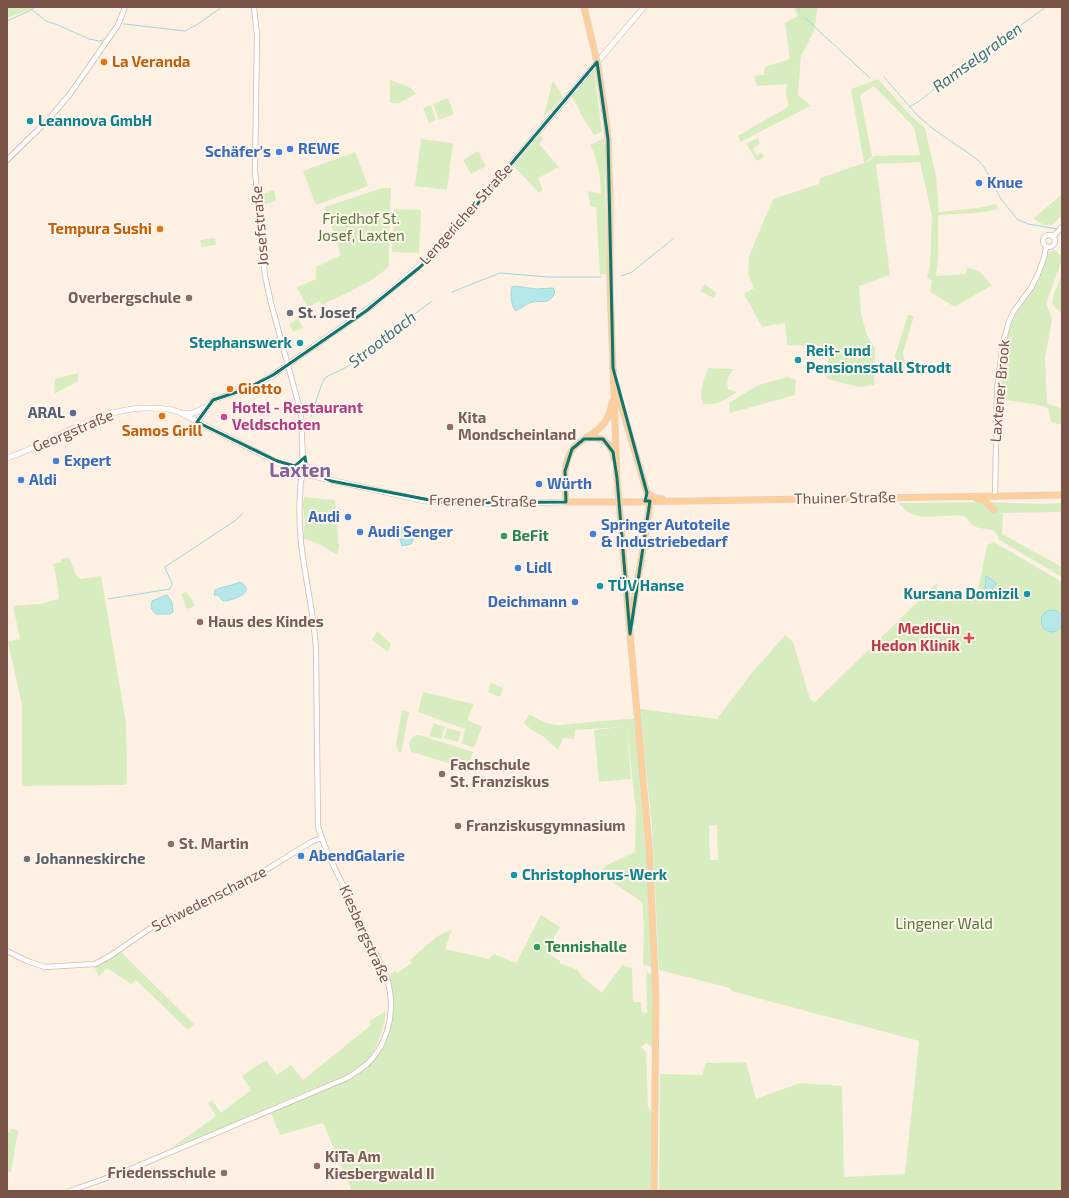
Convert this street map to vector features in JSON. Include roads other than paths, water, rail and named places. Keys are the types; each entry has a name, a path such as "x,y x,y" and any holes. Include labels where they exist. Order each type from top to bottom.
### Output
{"main road":[{"path":"584,7 598,67 608,139 610,285 617,478 650,846 656,996 654,1191"},
{"name":"Lengericher Straße","path":"197,422 210,402 216,398 236,393 257,385 288,365 376,304 437,251 644,7"},
{"path":"613,368 620,401 648,493 653,497 667,501"},
{"path":"566,502 565,471 569,456 572,449 584,439 599,430 608,419 612,405 614,388"},
{"path":"179,412 191,414 207,406"},
{"name":"Georgstraße","path":"7,458 23,453 86,423 109,414 140,408 163,408"},
{"name":"Frerener Straße","path":"163,408 179,412 308,475 331,481 425,501 445,503 566,502"},
{"path":"584,439 598,438 606,441 610,445 613,452 617,478"},
{"name":"Frerener Straße","path":"299,470 307,470 331,481"},
{"path":"565,486 570,495 581,502"},
{"path":"643,502 648,493"},
{"name":"Thuiner Straße","path":"566,502 1062,495"},
{"path":"974,497 986,502 994,510"},
{"path":"630,634 634,596 647,527 650,501"}],"street":[{"path":"7,160 47,121 70,94 118,25 125,7"},
{"name":"Josefstraße","path":"254,7 257,35 255,141 256,189 267,289 301,415 299,470"},
{"path":"1053,236 1055,241 1053,245 1051,247 1046,247 1043,242 1044,237 1050,235 1053,236 1062,226"},
{"name":"Laxtener Brook","path":"995,497 998,389 1005,331 1020,301 1031,288 1038,274 1044,258 1046,247"},
{"name":"Kiesbergstraße","path":"70,1191 126,1171 347,1078 368,1064 382,1044 390,1021 391,1000 389,985 321,838 318,827 316,641 301,552 299,470"},
{"name":"Schwedenschanze","path":"7,951 27,961 45,967 95,964 110,956 161,921 237,888 311,842 321,838"}],"water":[{"path":"514,286 536,289 553,288 554,293 551,299 544,302 526,304 516,311 512,303 511,296 511,290"},
{"path":"403,527 413,529 413,541 411,544 402,546 400,539 394,533 396,528"},
{"path":"986,576 996,583 996,585 993,586 992,592 985,589"},
{"path":"240,582 246,589 242,595 237,598 223,601 218,595 214,595 215,590"},
{"path":"167,595 172,602 173,612 170,614 156,614 151,608 152,601"},
{"path":"1052,610 1060,613 1063,621 1060,629 1052,632 1044,629 1041,621 1044,613"}],"waterway":[{"path":"7,21 35,7"},
{"path":"124,24 185,31 198,24 222,7"},
{"path":"798,7 800,12"},
{"name":"Ramselgraben","path":"909,107 918,102 953,74 1046,7"},
{"path":"32,10 46,21 89,39 99,41 104,40"},
{"path":"805,18 870,78"},
{"path":"884,77 917,115 932,128 978,160 984,167 1001,199 1017,219 1028,224 1057,229"},
{"name":"Strootbach","path":"621,276 632,272 674,238"},
{"name":"Strootbach","path":"452,292 500,273 548,277 601,277"},
{"name":"Strootbach","path":"311,417 322,383 326,377 345,368 380,345 400,325 432,301"},
{"name":"Strootbach","path":"108,599 170,589 172,583 165,567 236,520 243,513"}],"place":[{"name":"La Veranda","path":"104,62"},
{"name":"Leannova GmbH","path":"30,121"},
{"name":"REWE","path":"290,149"},
{"name":"Schäfer's","path":"279,152"},
{"name":"Knue","path":"979,183"},
{"name":"Tempura Sushi","path":"160,229"},
{"name":"Overbergschule","path":"189,298"},
{"name":"St. Josef","path":"290,313"},
{"name":"Stephanswerk","path":"300,343"},
{"name":"Reit- und Pensionsstall Strodt","path":"798,360"},
{"name":"Giotto","path":"230,389"},
{"name":"ARAL","path":"73,413"},
{"name":"Samos Grill","path":"162,416"},
{"name":"Hotel - Restaurant Veldschoten","path":"224,417"},
{"name":"Kita Mondscheinland","path":"450,427"},
{"name":"Expert","path":"56,461"},
{"name":"Aldi","path":"21,480"},
{"name":"Würth","path":"539,484"},
{"name":"Audi","path":"348,517"},
{"name":"Audi Senger","path":"360,532"},
{"name":"Springer Autoteile & Industriebedarf","path":"593,534"},
{"name":"BeFit","path":"504,536"},
{"name":"Lidl","path":"518,568"},
{"name":"TÜV Hanse","path":"600,586"},
{"name":"Kursana Domizil","path":"1027,594"},
{"name":"Deichmann","path":"575,602"},
{"name":"Haus des Kindes","path":"200,622"},
{"name":"MediClin Hedon Klinik","path":"969,638"},
{"name":"Fachschule St. Franziskus","path":"442,774"},
{"name":"Franziskusgymnasium","path":"458,826"},
{"name":"St. Martin","path":"171,844"},
{"name":"AbendGalarie","path":"301,856"},
{"name":"Johanneskirche","path":"27,859"},
{"name":"Christophorus-Werk","path":"514,875"},
{"name":"Tennishalle","path":"537,947"},
{"name":"KiTa Am Kiesbergwald II","path":"317,1166"},
{"name":"Friedensschule","path":"224,1173"}],"district":[{"name":"Laxten","path":"300,470"}],"park label":[{"name":"Friedhof St. Josef, Laxten","path":"361,228"},
{"name":"Lingener Wald","path":"944,924"}]}
